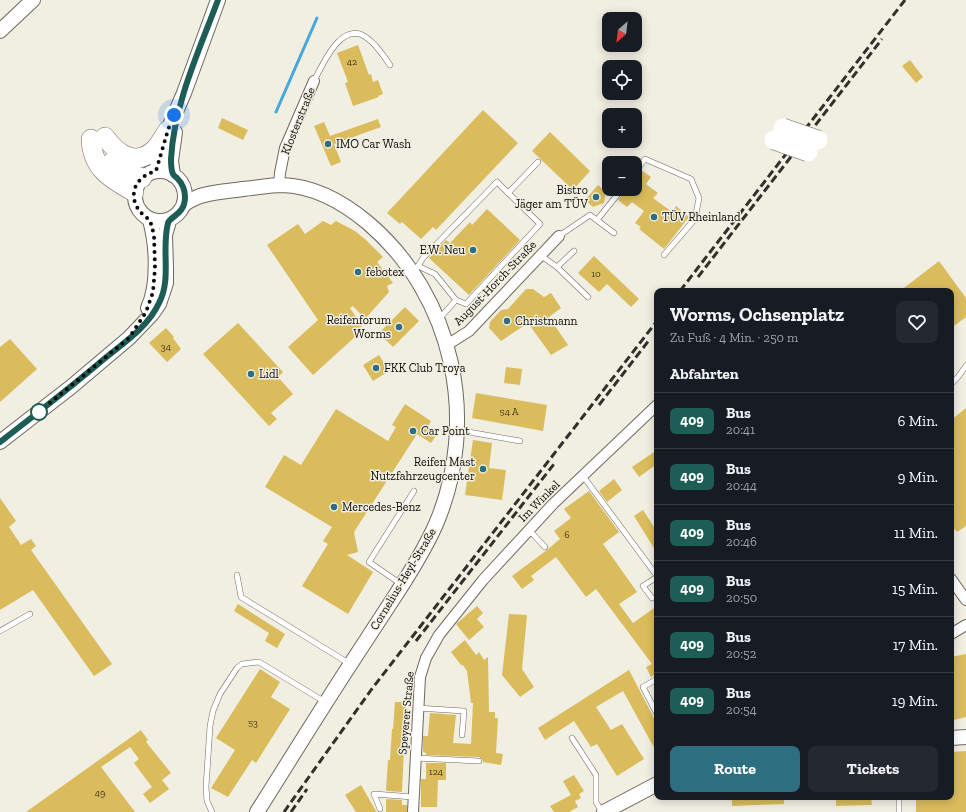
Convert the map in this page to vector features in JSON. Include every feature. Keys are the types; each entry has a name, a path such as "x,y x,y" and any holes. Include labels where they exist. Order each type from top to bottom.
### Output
{"highway":[{"path":"144,180 123,171 116,166 106,153 98,138 129,158 136,159 150,154 157,147 168,130"},
{"path":"778,134 813,146"}],"main road":[{"path":"0,20 22,0"},
{"path":"0,31 33,0"},
{"path":"184,93 171,161 185,197 184,204 177,216 169,220 160,222 150,220 143,216 137,209 134,200 184,93 218,0"},
{"path":"144,180 162,171 178,180"},
{"name":"Cornelius-Heyl-Straße","path":"178,180 233,190"},
{"name":"Cornelius-Heyl-Straße","path":"184,204 200,196 233,190 279,185 312,190 344,205 370,224 415,269 447,345 455,387 457,430 456,454 453,472 438,517 427,542 402,585 350,664 257,812"},
{"path":"134,334 146,312 153,292 155,268 154,235 150,220"},
{"path":"0,442 71,387 134,334 159,304 166,283 165,235 169,220"},
{"path":"954,738 966,738"},
{"path":"603,812 654,786"}],"street":[{"name":"Klosterstraße","path":"279,185 282,159 285,148 314,81"},
{"name":"August-Horch-Straße","path":"447,345 469,331 559,236"},
{"name":"Im Winkel","path":"448,623 487,574 529,530 654,408"},
{"path":"954,583 966,600"},
{"name":"Speyerer Straße","path":"413,812 417,708 420,677 426,658 439,635 448,623"},
{"path":"954,632 966,625"}],"lane":[{"path":"314,81 335,45 341,39 352,33 367,37 390,64"},
{"path":"642,163 645,159 691,179 699,198 695,219 664,255"},
{"path":"508,192 538,162"},
{"path":"497,182 508,192 540,224 466,304 456,300 435,274 415,269 423,258 497,182"},
{"path":"597,220 616,196"},
{"path":"559,236 590,215 614,233"},
{"path":"557,267 574,251"},
{"path":"540,255 557,267 588,297"},
{"path":"437,320 456,300"},
{"path":"954,381 966,366"},
{"path":"457,430 520,441"},
{"path":"583,476 654,572"},
{"path":"402,585 370,562 414,491"},
{"path":"529,530 545,547"},
{"path":"237,575 242,597 350,664"},
{"path":"652,598 643,586 654,578"},
{"path":"0,632 30,614"},
{"path":"212,812 207,801 206,787 210,726 213,711 220,694 242,664 259,662 326,702"},
{"path":"654,681 643,687 654,708"},
{"path":"417,708 464,711 462,735"},
{"path":"572,738 596,775 596,802 603,812"},
{"path":"415,758 479,762"},
{"path":"380,809 374,794 413,797"},
{"path":"899,800 899,812"}],"building":[{"path":"358,45 369,75 371,74 373,82 378,80 383,94 378,96 379,97 353,106 345,83 348,82 337,53"},
{"path":"910,60 923,77 916,83 902,66"},
{"path":"483,110 518,143 436,230 433,227 421,239 402,222 400,224 387,213"},
{"path":"222,118 248,130 243,140 218,128"},
{"path":"378,119 381,127 334,144 341,162 331,166 314,126 324,122 330,136"},
{"path":"550,132 590,171 573,190 532,151"},
{"path":"642,171 651,177 646,184 658,193 653,198 672,212 676,206 689,217 664,249 639,229 641,227 635,223 644,211 632,202 627,207 618,200 621,196 642,196"},
{"name":"Bistro Jäger am TÜV","path":"598,185 602,188 602,196 605,196 604,203 593,207 585,200"},
{"name":"E.W. Neu","path":"487,209 520,240 469,295 429,258 446,240 450,243 470,222 472,225"},
{"path":"323,221 331,225 336,221 355,231 366,240 383,257 377,262 393,283 387,286 389,292 365,319 353,306 350,308 362,326 353,332 356,336 313,375 288,347 318,320 267,245 298,224 305,234"},
{"path":"594,256 639,299 631,307 607,284 599,292 578,273"},
{"path":"939,261 966,298 966,317 954,326 954,288 904,288"},
{"name":"Christmann","path":"526,289 533,289 544,297 551,293 561,308 549,317 568,345 551,355 528,323 501,341 489,328 490,322 501,310 508,309"},
{"name":"Reifenforum Worms","path":"405,307 419,321 393,347 379,333"},
{"name":"Lidl","path":"238,323 283,372 278,377 293,394 271,413 277,419 269,426 203,354"},
{"path":"166,328 174,337 173,338 181,349 167,362 149,343"},
{"path":"10,339 37,369 0,402 0,347"},
{"name":"FKK Club Troya","path":"379,355 389,371 373,381 363,365"},
{"path":"506,367 522,369 520,385 504,383"},
{"path":"476,393 547,405 543,431 472,418"},
{"name":"Mercedes-Benz","path":"405,404 431,421 427,428 437,434 431,443 417,434 354,532 358,552 347,555 373,572 348,614 302,586 328,544 323,541 332,527 265,487 284,455 301,465 336,409 388,441 396,427 392,425"},
{"path":"966,408 966,526 957,532 955,529 954,530 954,418"},
{"name":"Reifen Mast Nutzfahrzeugcenter","path":"473,440 492,443 489,468 506,470 502,500 465,495"},
{"path":"654,452 654,466 639,477 632,467"},
{"path":"614,479 622,490 607,502 599,491"},
{"path":"589,491 619,532 603,544 637,592 619,604 633,623 654,608 654,675 651,677 646,667 652,664 596,589 586,597 556,557 531,576 534,580 522,589 512,576 560,539 554,531 571,518 564,509"},
{"path":"0,498 16,521 9,527 21,545 31,539 36,546 31,550 112,664 94,676 33,590 0,610"},
{"path":"643,510 654,527 654,548 634,516"},
{"path":"238,604 285,634 277,648 265,641 269,633 234,611"},
{"path":"477,606 483,613 477,619 484,627 469,640 456,624"},
{"path":"509,614 527,615 522,669 534,687 520,697 502,675"},
{"path":"465,640 476,655 479,652 484,660 488,657 489,712 495,712 495,718 498,718 496,753 503,754 501,765 483,762 479,757 426,755 426,753 423,752 423,736 428,736 430,713 456,715 453,743 471,744 473,703 471,703 467,671 451,652"},
{"path":"966,654 966,717 954,720 954,656"},
{"path":"260,669 280,682 271,697 290,709 256,763 252,760 228,797 211,788 235,750 216,738"},
{"path":"629,670 654,718 654,748 623,691 596,707 611,730 622,724 644,759 617,776 597,744 591,747 574,721 545,740 538,728"},
{"path":"395,702 406,702 402,792 386,790"},
{"path":"141,730 148,740 146,742 171,773 162,780 169,789 150,803 143,794 152,787 134,763 139,759 130,747 101,767 135,812 26,812"},
{"path":"966,751 966,812 916,812 916,800 954,800 954,752"},
{"path":"426,763 446,763 446,780 438,780 437,807 421,807 421,779 426,779"},
{"path":"574,775 584,791 579,794 581,798 575,801 578,807 569,812 554,812 550,806 571,795 563,781"},
{"path":"361,785 377,812 356,812 345,795"},
{"path":"386,799 402,800 402,805 407,805 407,812 386,812"},
{"path":"732,800 784,800 784,804 732,806"},
{"path":"836,800 871,800 872,805 836,806"}],"waterway":[{"path":"276,112 317,18"}],"railway":[{"path":"682,288 905,0"},
{"path":"698,277 882,39"},
{"path":"284,812 371,690 654,325"},
{"path":"599,405 650,339"},
{"path":"416,641 554,464"},
{"path":"291,812 307,789"}],"bus line":[{"name":"409","path":"0,442 71,387 139,330 159,304 166,283 165,235 169,220 177,216 180,212 184,204 185,197 185,191 182,185 173,175 171,161 175,130 184,93 218,0"}],"place":[{"name":"IMO Car Wash","path":"328,144"},
{"name":"Bistro Jäger am TÜV","path":"596,197"},
{"name":"TÜV Rheinland","path":"654,217"},
{"name":"E.W. Neu","path":"473,250"},
{"name":"febotex","path":"358,272"},
{"name":"Christmann","path":"507,321"},
{"name":"Reifenforum Worms","path":"399,327"},
{"name":"FKK Club Troya","path":"376,368"},
{"name":"Lidl","path":"251,374"},
{"name":"Car Point","path":"413,431"},
{"name":"Reifen Mast Nutzfahrzeugcenter","path":"483,469"},
{"name":"Mercedes-Benz","path":"334,507"}],"route":[{"path":"39,412 129,338 151,302 155,268 154,235 150,220 143,216 137,209 134,200 134,192 137,184 142,178 156,171 174,115"}]}
